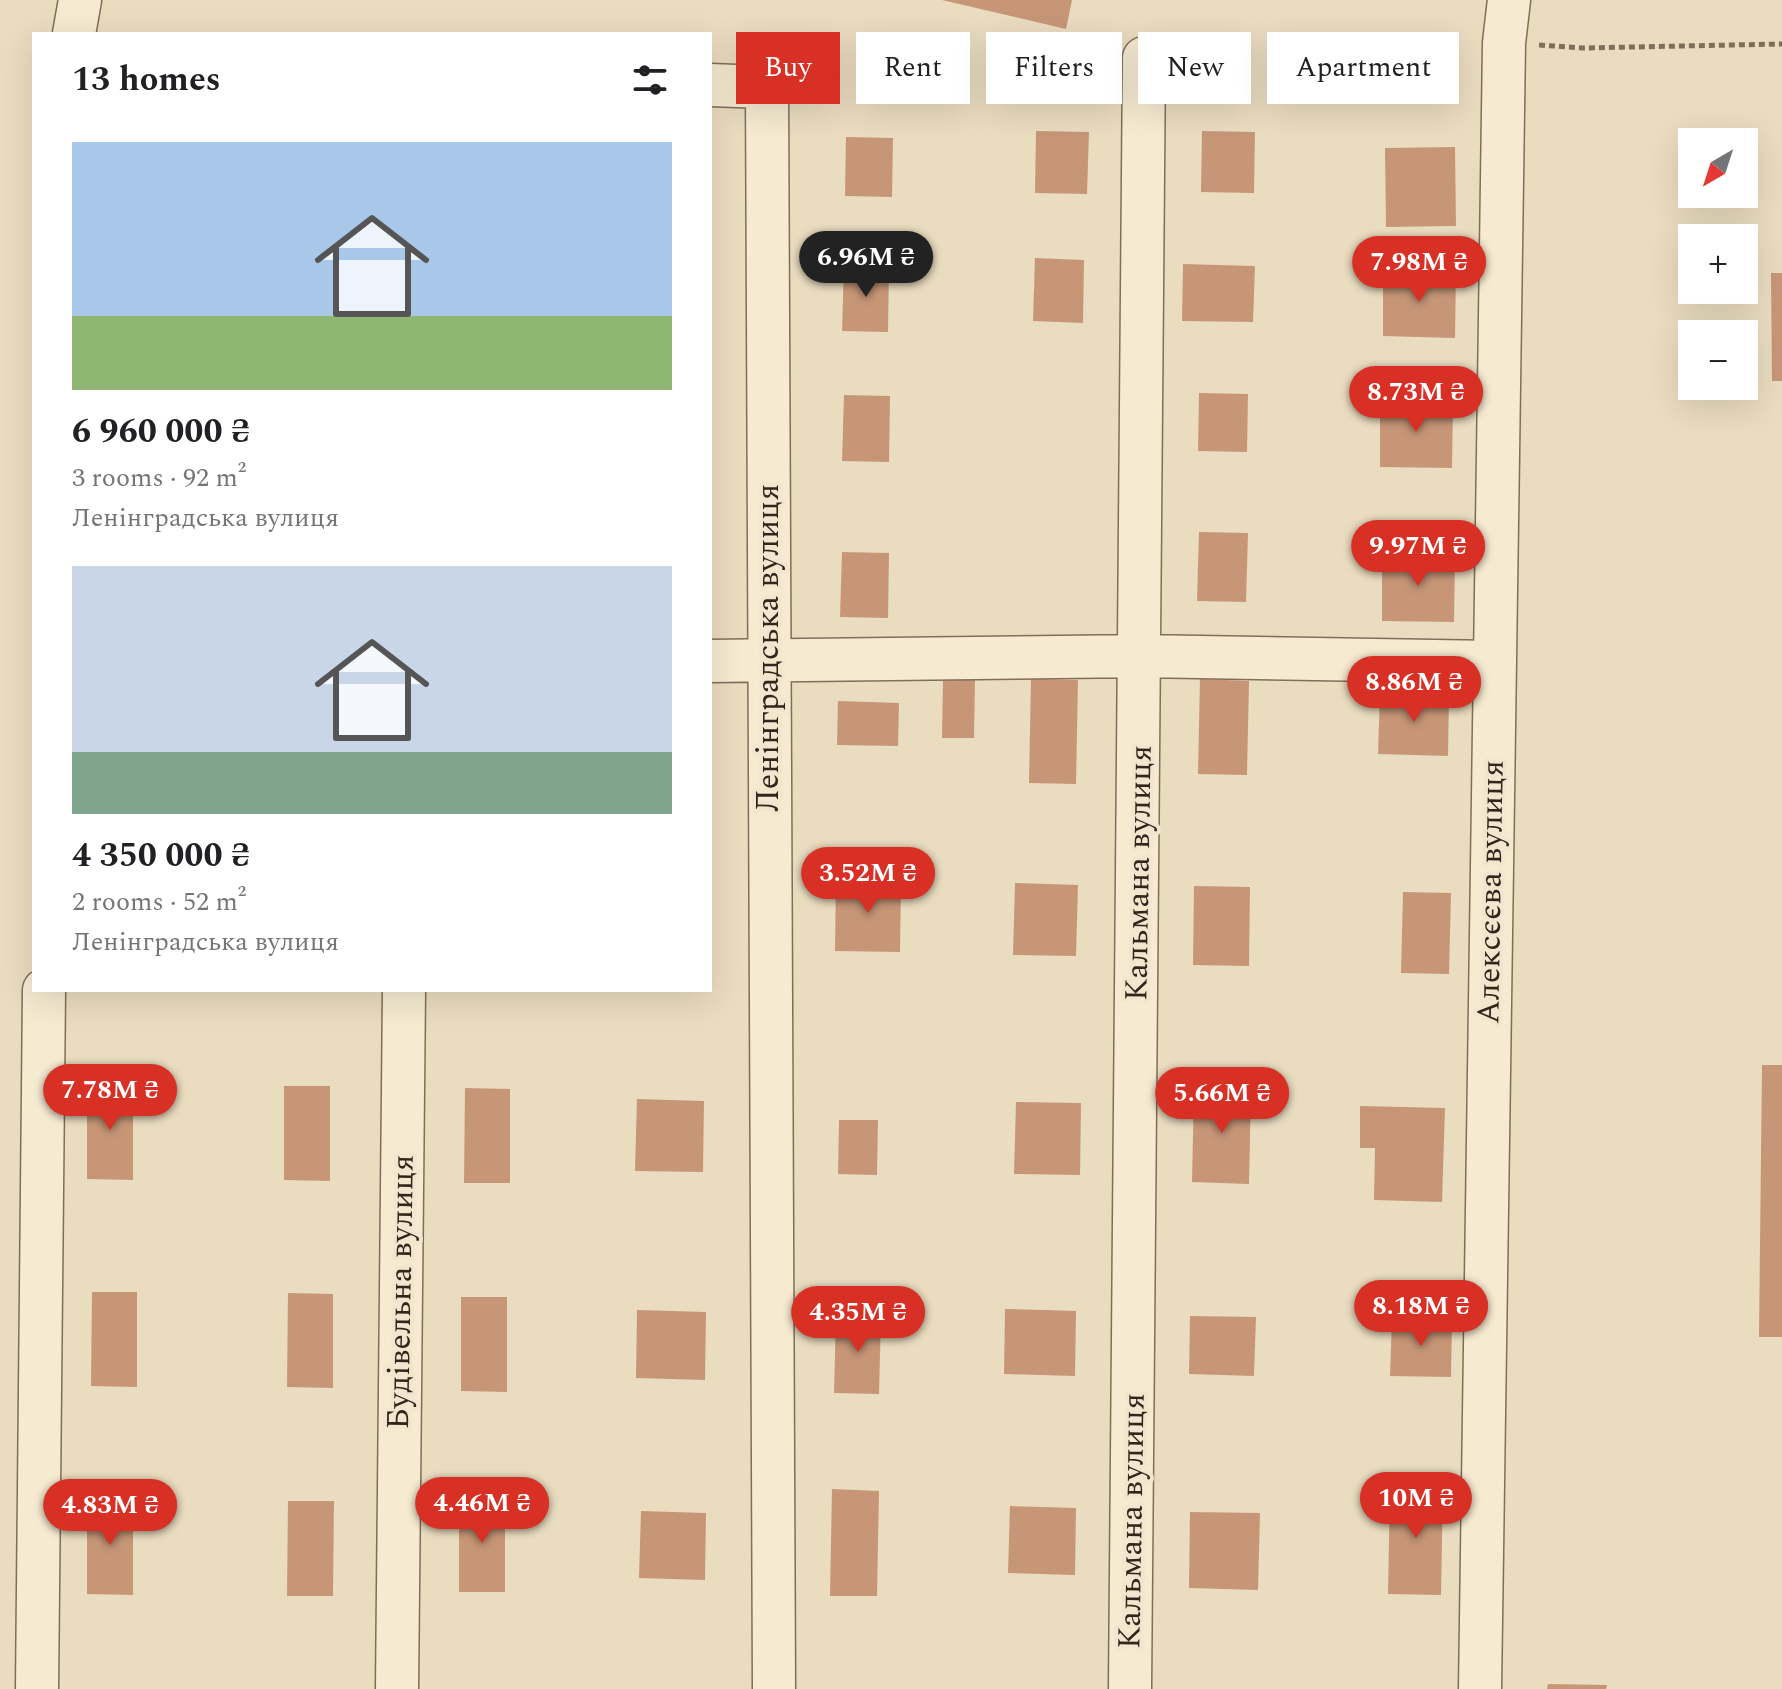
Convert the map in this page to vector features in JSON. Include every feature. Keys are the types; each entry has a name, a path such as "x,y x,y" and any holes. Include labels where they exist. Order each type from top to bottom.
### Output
{"street":[{"path":"74,32 80,0"},
{"name":"Алексєєва вулиця","path":"1480,1689 1504,43 1509,0"},
{"name":"Ленінградська вулиця","path":"712,85 767,87 774,1689"},
{"name":"Кальмана вулиця","path":"1130,1689 1144,104"},
{"path":"712,661 1141,656 1494,662"},
{"path":"37,1689 44,992"},
{"name":"Будівельна вулиця","path":"397,1689 404,992"}],"path":[{"path":"1504,43 1583,48 1782,44"}],"building":[{"path":"942,0 1072,0 1066,29"},
{"path":"1036,131 1089,132 1087,194 1035,193"},
{"path":"1202,131 1255,132 1254,193 1201,192"},
{"path":"846,137 893,138 892,197 845,196"},
{"path":"1455,147 1456,226 1386,227 1385,148"},
{"path":"1035,258 1084,260 1083,323 1033,321"},
{"path":"1183,264 1255,266 1253,322 1182,321"},
{"path":"844,265 889,266 888,332 842,331"},
{"path":"1383,270 1456,271 1455,338 1383,336"},
{"path":"1771,273 1782,273 1782,381 1772,381"},
{"path":"1199,393 1248,394 1247,452 1198,451"},
{"path":"844,395 890,396 889,462 842,461"},
{"path":"1380,400 1453,401 1452,468 1380,467"},
{"path":"1199,532 1248,533 1246,602 1197,601"},
{"path":"842,552 889,553 888,618 840,617"},
{"path":"1382,554 1455,555 1454,622 1382,621"},
{"path":"943,678 975,679 974,738 942,738"},
{"path":"1031,679 1078,680 1076,784 1029,783"},
{"path":"1200,679 1249,681 1247,775 1198,774"},
{"path":"1380,692 1449,694 1448,756 1378,754"},
{"path":"838,701 899,703 898,746 837,745"},
{"path":"836,878 901,880 900,952 835,951"},
{"path":"1015,883 1078,885 1076,956 1013,955"},
{"path":"1194,886 1250,887 1249,966 1193,965"},
{"path":"1403,892 1451,893 1449,974 1401,973"},
{"path":"1762,1065 1782,1065 1782,1337 1759,1337"},
{"path":"87,1085 133,1085 133,1180 87,1179"},
{"path":"284,1086 330,1086 330,1181 284,1180"},
{"path":"1194,1087 1251,1088 1249,1184 1192,1182"},
{"path":"465,1088 510,1089 510,1183 464,1183"},
{"path":"637,1099 704,1101 703,1172 635,1171"},
{"path":"1016,1102 1081,1103 1080,1175 1014,1174"},
{"path":"1360,1106 1445,1108 1442,1202 1374,1200 1375,1148 1360,1148"},
{"path":"839,1120 878,1120 877,1175 838,1174"},
{"path":"92,1292 137,1292 137,1387 91,1386"},
{"path":"288,1293 333,1294 333,1388 287,1387"},
{"path":"461,1297 507,1297 507,1392 461,1391"},
{"path":"1005,1309 1076,1311 1075,1376 1004,1374"},
{"path":"637,1310 706,1312 705,1380 636,1378"},
{"path":"836,1314 881,1315 879,1394 834,1393"},
{"path":"1190,1316 1256,1317 1254,1376 1189,1374"},
{"path":"1392,1318 1452,1320 1451,1377 1390,1376"},
{"path":"1390,1485 1443,1486 1441,1595 1388,1594"},
{"path":"832,1489 879,1491 877,1596 830,1596"},
{"path":"459,1497 505,1498 505,1592 459,1592"},
{"path":"87,1500 133,1500 133,1595 87,1594"},
{"path":"288,1501 334,1501 333,1596 287,1596"},
{"path":"1010,1506 1076,1508 1075,1575 1008,1573"},
{"path":"641,1511 706,1513 705,1580 639,1578"},
{"path":"1190,1512 1260,1513 1258,1590 1189,1588"},
{"path":"1548,1684 1607,1685 1606,1689 1547,1689"}]}
